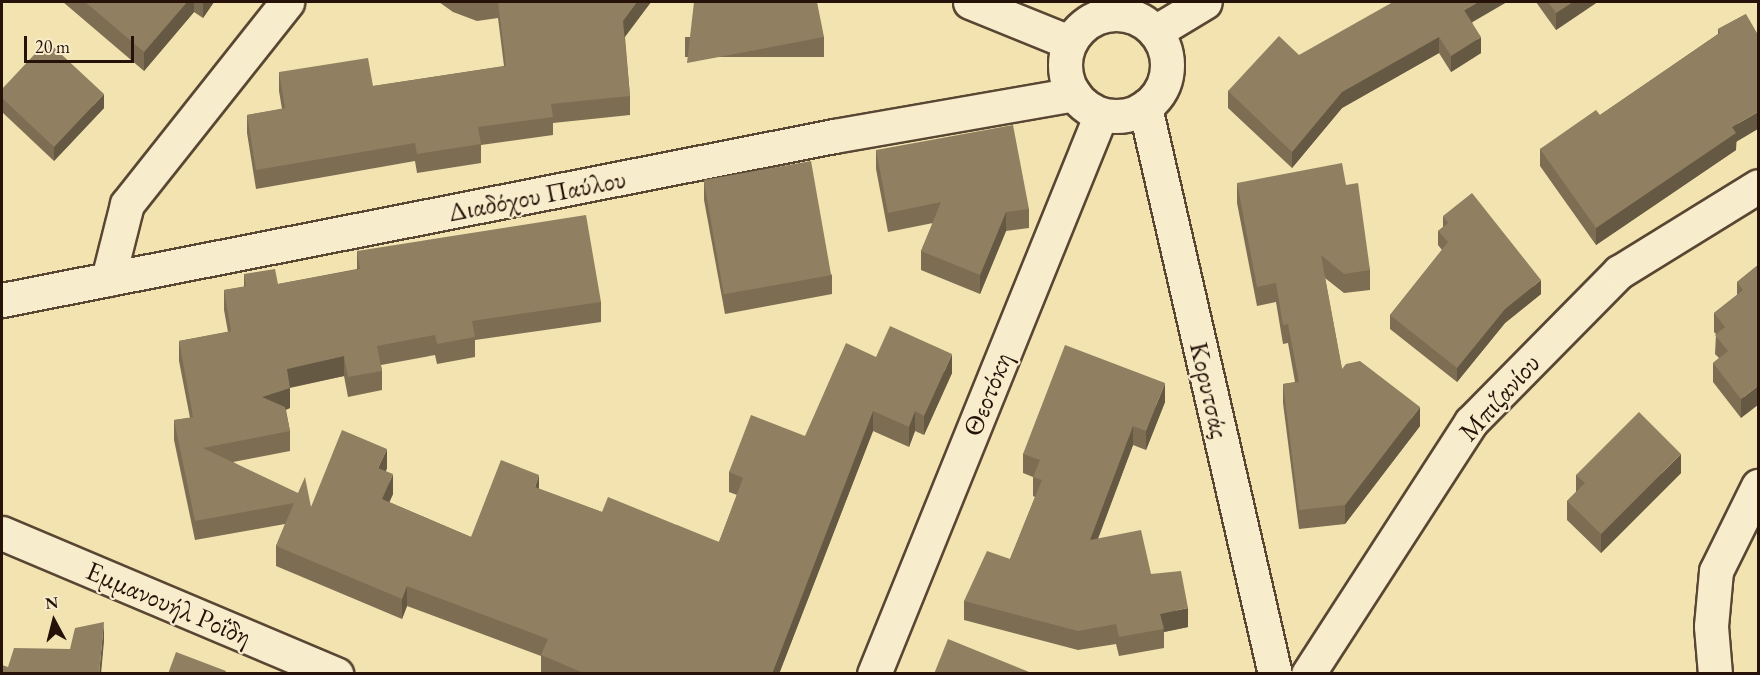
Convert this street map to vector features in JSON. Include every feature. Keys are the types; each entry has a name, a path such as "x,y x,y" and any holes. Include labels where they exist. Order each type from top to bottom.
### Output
{"street":[{"path":"108,279 126,204 287,2"},
{"path":"970,2 1069,42"},
{"path":"1144,17 1167,58 1167,72 1155,98 1145,107 1131,114 1101,114 1086,107 1074,94 1066,79 1064,62 1069,42 1079,29 1096,18 1116,13 1144,17 1205,2"},
{"name":"Διαδόχου Παύλου","path":"2,300 834,136 1074,94"},
{"name":"Κορυτσάς","path":"1145,107 1275,674"},
{"name":"Θεοτόκη","path":"873,674 1101,114"},
{"name":"Μπιζανίου","path":"1308,674 1471,422 1619,272 1758,186"},
{"path":"1715,674 1711,626 1716,571 1758,486"},
{"name":"Εμμανουήλ Ροΐδη","path":"2,533 336,674"}],"building":[{"path":"85,2 187,2 144,52"},
{"path":"498,2 637,2 623,21 630,96 551,104 553,117 478,127 481,144 417,154 415,143 256,170 247,115 285,108 279,72 368,58 373,86 506,66"},
{"path":"694,2 817,2 824,37 687,63"},
{"path":"1393,2 1478,2 1464,10 1481,37 1451,56 1439,37 1342,92 1292,152 1228,91 1279,36 1299,55"},
{"path":"1548,2 1573,2 1556,13"},
{"path":"1746,14 1758,32 1758,112 1732,127 1736,133 1596,228 1540,149 1596,110 1600,115 1720,33 1718,29"},
{"path":"47,41 104,94 54,147 2,98 2,89"},
{"path":"1013,125 1029,209 1006,212 980,275 921,251 941,202 888,213 876,150"},
{"path":"811,161 831,275 724,294 704,180"},
{"path":"1342,163 1346,185 1358,183 1370,270 1344,274 1321,255 1342,369 1346,364 1360,361 1420,407 1345,505 1299,510 1283,384 1299,382 1288,324 1283,325 1276,283 1257,287 1237,183"},
{"path":"1472,193 1541,280 1505,309 1457,368 1390,315 1448,242 1438,231 1448,223 1443,216"},
{"path":"586,215 601,302 472,321 475,337 437,344 435,335 377,346 382,371 348,377 344,356 287,369 290,388 262,397 285,407 290,431 203,448 298,493 305,477 311,507 342,430 387,449 378,468 393,474 382,499 471,537 501,460 539,475 535,487 602,512 608,497 719,542 743,478 729,472 751,415 805,436 846,343 876,357 890,326 952,354 924,416 915,411 909,427 873,411 772,674 586,674 541,655 548,639 407,586 402,599 276,546 294,503 195,521 174,420 193,417 179,341 231,331 224,290 246,286 244,274 275,269 278,284 360,269 357,251"},
{"path":"1758,265 1758,386 1741,399 1713,363 1728,351 1715,335 1725,327 1714,313 1743,290 1737,282"},
{"path":"1065,345 1165,383 1146,431 1133,426 1090,540 1141,530 1151,574 1181,571 1188,608 1160,614 1164,629 1119,637 1116,624 1078,631 964,601 987,551 1010,559 1042,480 1033,477 1040,460 1023,454"},
{"path":"1639,412 1681,454 1601,534 1567,501 1585,483 1576,475"},
{"path":"104,622 99,674 2,674 2,665 8,667 14,648 70,649 75,628"},
{"path":"948,639 1034,674 934,674"},
{"path":"176,652 226,671 225,674 168,674"}]}
